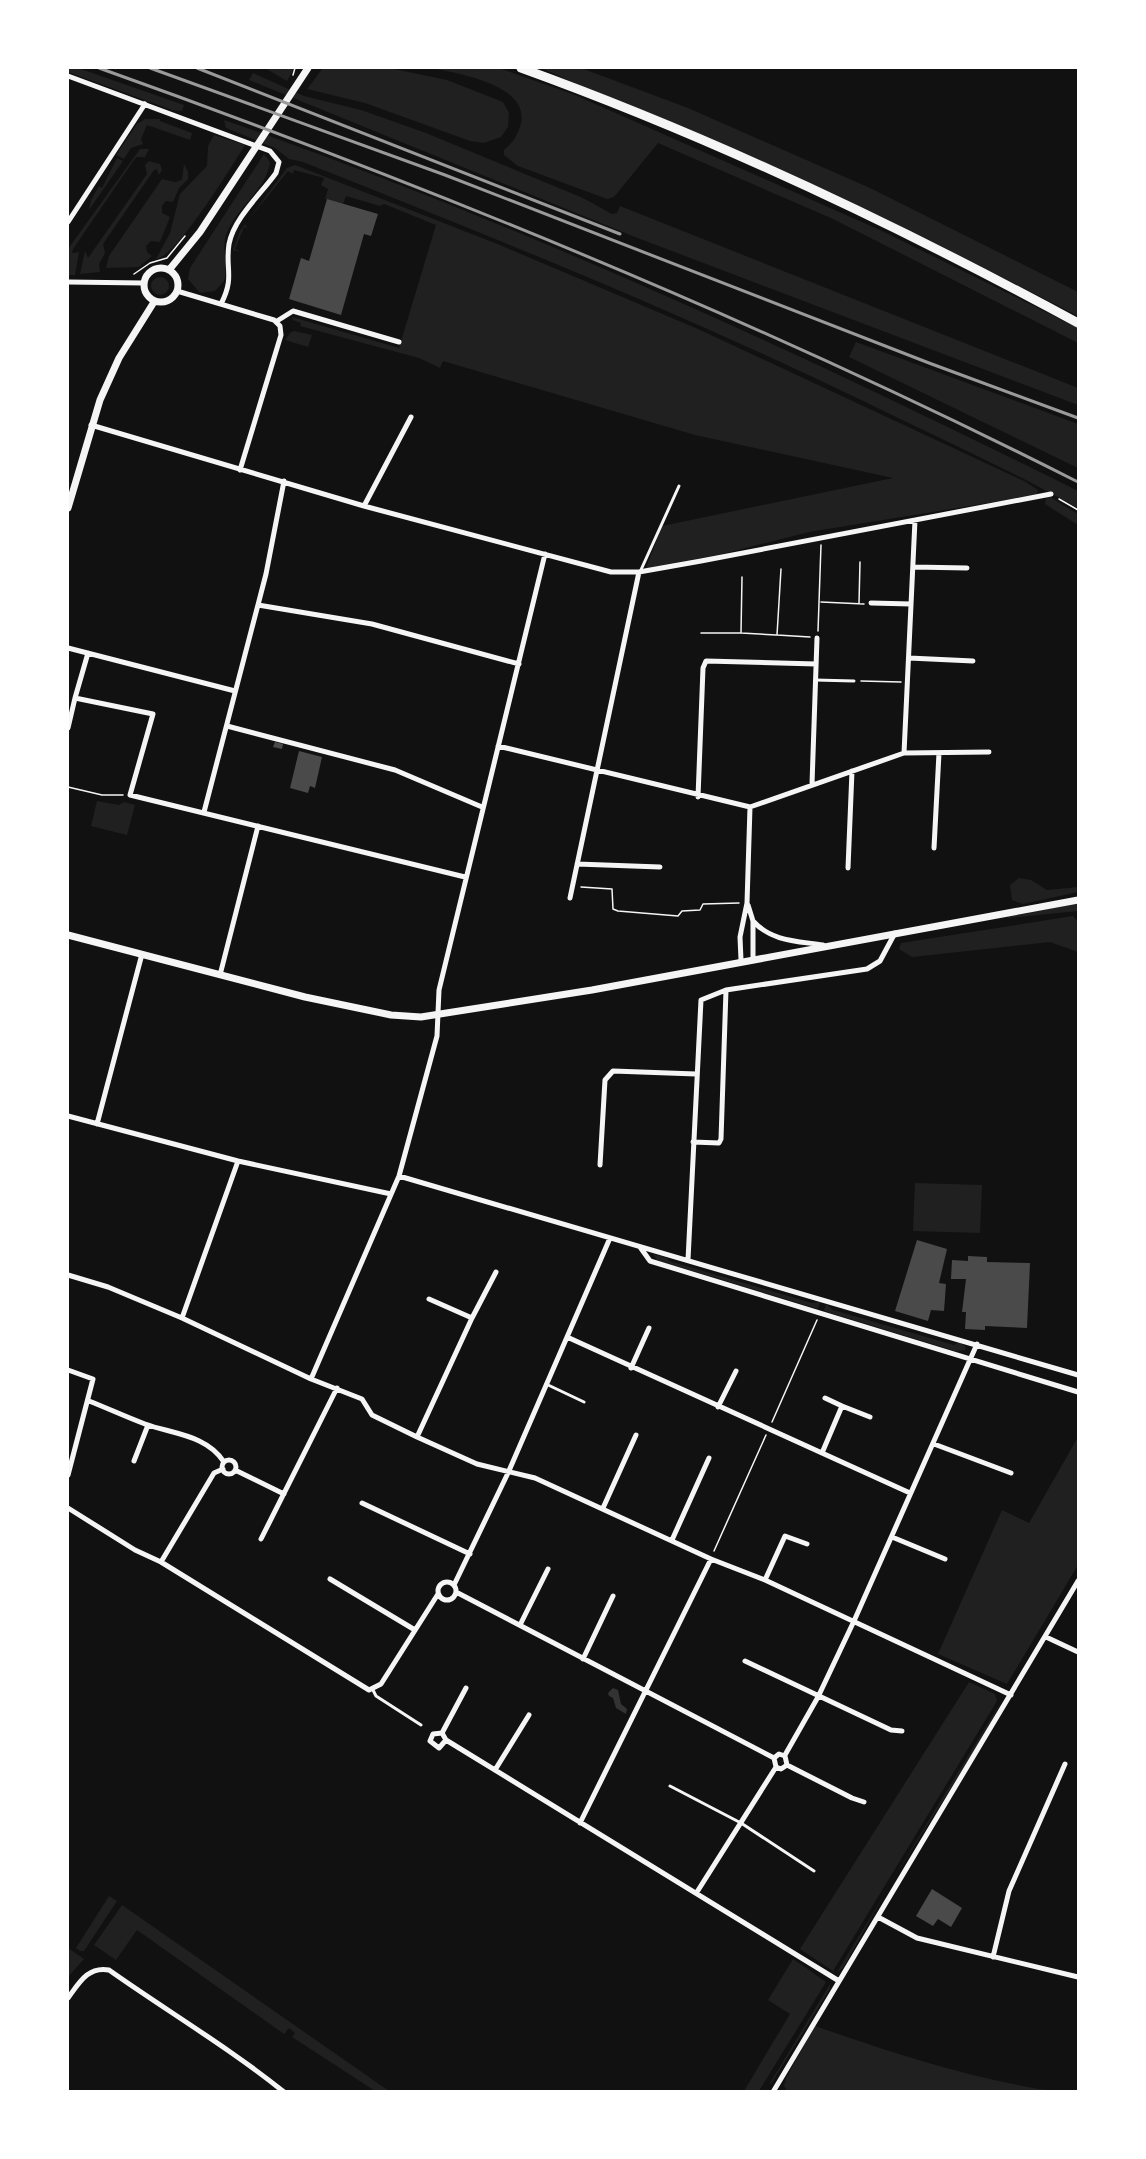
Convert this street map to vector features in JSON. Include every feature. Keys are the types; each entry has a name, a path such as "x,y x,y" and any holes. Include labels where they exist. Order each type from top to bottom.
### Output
{"main road":[{"path":"520,68 757,165 861,212 1078,322"}],"street":[{"path":"170,270 216,209 308,68"},
{"path":"68,76 270,151 279,162 276,173 232,235 229,252 230,280 221,304"},
{"path":"68,222 145,104"},
{"path":"155,269 170,270 177,279 177,291 168,301 154,302 146,294 143,283 147,274 155,269"},
{"path":"68,282 143,283"},
{"path":"177,291 279,323"},
{"path":"68,508 91,425 119,358 154,302"},
{"path":"279,323 293,311 399,342"},
{"path":"240,470 281,335 279,323"},
{"path":"364,506 411,417"},
{"path":"91,425 364,506 611,573 639,572 1051,494"},
{"path":"204,812 258,604 284,481"},
{"path":"904,753 915,520"},
{"path":"311,1379 399,1176 437,1036 439,990 545,554"},
{"path":"913,567 967,568"},
{"path":"570,898 639,572"},
{"path":"871,603 911,604"},
{"path":"258,604 372,624 519,664"},
{"path":"812,784 817,638"},
{"path":"68,648 235,691"},
{"path":"68,728 88,653"},
{"path":"909,658 974,661"},
{"path":"698,796 703,668 706,661 816,664"},
{"path":"75,698 153,714 144,753 137,765 130,795 465,877"},
{"path":"227,726 395,770 482,807"},
{"path":"498,746 750,807 904,753 989,752"},
{"path":"934,848 939,753"},
{"path":"848,868 852,771"},
{"path":"741,960 740,937 747,903 750,807"},
{"path":"220,975 258,826"},
{"path":"577,864 660,867"},
{"path":"68,935 220,975 371,1011 406,1016 437,1015 592,990 741,960 1078,900"},
{"path":"747,903 753,921 753,958"},
{"path":"753,921 766,934 825,946"},
{"path":"688,1260 701,1000 726,990 867,969 880,961 895,933"},
{"path":"97,1124 142,954"},
{"path":"693,1142 719,1143 721,1139 726,990"},
{"path":"600,1165 605,1080 613,1071 696,1074"},
{"path":"68,1116 238,1161 391,1194"},
{"path":"182,1318 238,1161"},
{"path":"399,1176 1078,1375"},
{"path":"438,1594 448,1600 455,1588 508,1473 610,1238"},
{"path":"640,1246 650,1261 1078,1392"},
{"path":"417,1437 496,1272"},
{"path":"68,1275 108,1287 182,1318 311,1379 362,1399 372,1415 417,1437 477,1464 535,1479 603,1508 711,1559 765,1580 1011,1695"},
{"path":"429,1299 472,1318"},
{"path":"631,1368 650,1328"},
{"path":"567,1337 910,1493"},
{"path":"784,1755 818,1697 854,1622 977,1344"},
{"path":"68,1370 93,1379 68,1475"},
{"path":"718,1407 736,1371"},
{"path":"261,1539 337,1388"},
{"path":"825,1398 870,1417"},
{"path":"88,1401 148,1425 187,1435 218,1452 224,1462 222,1469 214,1473 161,1562"},
{"path":"822,1453 842,1406"},
{"path":"134,1461 148,1425"},
{"path":"603,1508 636,1435"},
{"path":"934,1444 1011,1473"},
{"path":"672,1540 709,1458"},
{"path":"224,1462 234,1463 234,1470"},
{"path":"222,1469 228,1474 234,1470"},
{"path":"234,1470 284,1494"},
{"path":"362,1503 470,1554"},
{"path":"68,1508 135,1550 161,1562 365,1688 373,1690 381,1684 438,1594 442,1583 774,1758 776,1767 697,1892"},
{"path":"765,1580 785,1536 807,1544"},
{"path":"892,1537 945,1558"},
{"path":"580,1823 648,1691 711,1559"},
{"path":"520,1625 548,1569"},
{"path":"330,1579 415,1630"},
{"path":"774,2090 1078,1581"},
{"path":"583,1659 613,1596"},
{"path":"1046,1637 1078,1652"},
{"path":"745,1661 891,1730 902,1731"},
{"path":"442,1733 466,1688"},
{"path":"495,1770 529,1715"},
{"path":"442,1733 433,1734 431,1745 439,1748 446,1740"},
{"path":"442,1733 446,1740 839,1981"},
{"path":"774,1758 779,1754 784,1755 788,1759 787,1765"},
{"path":"993,1957 1009,1891 1065,1764"},
{"path":"776,1767 781,1768 787,1765"},
{"path":"787,1765 864,1802"},
{"path":"878,1917 917,1938 1078,1977"},
{"path":"68,1998 88,1973 98,1969 109,1970 172,2015 203,2031 284,2091"}],"lane":[{"path":"639,572 679,486"},
{"path":"815,680 854,681"},
{"path":"546,1384 584,1402"},
{"path":"373,1690 376,1696 421,1725"},
{"path":"670,1786 741,1823 814,1871"}],"path":[{"path":"291,78 296,68"},
{"path":"133,282 135,271 143,270 150,263 167,258"},
{"path":"1051,494 1078,510"},
{"path":"700,633 817,638 822,539"},
{"path":"859,604 860,562"},
{"path":"777,635 780,569"},
{"path":"741,633 742,577"},
{"path":"820,602 871,603"},
{"path":"854,681 908,683"},
{"path":"68,787 102,795 130,795"},
{"path":"571,886 612,889 613,909 618,911 678,916 682,911 700,910 703,904 738,903"}],"shaded area":[{"path":"68,68 78,68 184,105 182,111 172,110 68,72"},
{"path":"265,68 294,68 287,81"},
{"path":"323,68 389,68 447,80 503,102 509,113 508,127 501,137 484,143 470,141 365,103 307,89"},
{"path":"431,68 499,68 575,95 882,231 1078,328 1078,343 833,219 658,143 614,197 607,199 518,166 504,155 504,150 516,136 522,119 519,106 509,95 495,86 461,74"},
{"path":"541,68 581,68 688,108 870,188 1078,292 1078,316 937,244"},
{"path":"253,73 304,96 361,110 426,133 583,198 612,214 617,213 620,206 1078,388 1078,405 635,237 249,80"},
{"path":"145,119 160,119 160,121 192,133 190,140 147,125 141,139 143,144 131,148 124,159 116,155 137,124"},
{"path":"224,120 442,202 550,246 763,340 1078,491 1078,508 969,452 722,335 513,246 303,162 289,159 275,148 226,128"},
{"path":"214,135 245,145 190,228 165,255 156,259 170,233 180,194 207,166 208,146"},
{"path":"140,149 149,149 145,157 136,157 73,249 72,253 79,252 75,275 68,275 68,249"},
{"path":"264,154 270,162 268,171 235,218 227,234 224,247 226,267 224,281 215,291 200,293 188,279 190,268"},
{"path":"117,158 123,161 89,210 91,200 99,186 102,188"},
{"path":"149,161 160,164 162,170 159,175 157,169 154,170 103,244 105,253 99,264 100,272 80,274 85,251 88,258 147,174 145,165"},
{"path":"184,164 188,172 188,179 179,188 173,202 166,201 162,206 162,213 170,217 160,242 151,241 146,246 147,252 152,256 139,267 106,268 109,256 162,179 175,182 182,180"},
{"path":"295,165 495,243 698,329 1024,481 1038,490 1037,495 809,532 718,555 646,568 662,526 893,478 695,435 443,361 440,368 419,358 300,326 301,323 293,320 292,317 399,348 436,225 384,204 380,206 346,196 343,204 325,199 328,189 321,185 324,178 294,170 293,174 288,171 248,221 287,168"},
{"path":"245,224 247,228 244,227 235,249 241,252 233,250 240,231"},
{"path":"160,277 166,280 169,286 166,292 160,295 154,292 151,286 154,280"},
{"path":"294,331 312,335 308,347 285,340"},
{"path":"856,342 1078,424 1078,468 849,357"},
{"path":"1050,497 1078,514 1078,525 1045,504 1046,499"},
{"path":"97,801 119,805 124,802 135,805 127,835 91,826"},
{"path":"1019,878 1031,880 1047,890 1078,887 1078,892 1023,904 1012,900 1010,885"},
{"path":"1078,903 1078,911 1008,918 1008,917"},
{"path":"1073,916 1078,922 1078,952 1050,942 912,957 899,949 901,943"},
{"path":"915,1183 982,1185 980,1233 913,1231"},
{"path":"653,1254 667,1258 669,1261 812,1303 820,1302 818,1309 657,1260"},
{"path":"826,1304 833,1310 954,1345 959,1342 966,1347 965,1350 955,1351 824,1311"},
{"path":"1078,1437 1078,1565 1007,1684 938,1654 1002,1510 1029,1523"},
{"path":"969,1682 995,1694 997,1701 833,1971 800,1949"},
{"path":"613,1688 618,1690 621,1704 627,1709 626,1714 616,1708 613,1698 609,1696 608,1693"},
{"path":"1002,1700 981,1741 890,1884"},
{"path":"887,1890 843,1968 837,1972"},
{"path":"109,1896 117,1901 84,1951 80,1951 76,1948"},
{"path":"122,1905 389,2091 375,2091 292,2037 295,2033 289,2028 284,2034 137,1930 116,1960 94,1945"},
{"path":"68,1948 84,1959 68,1977"},
{"path":"793,1959 826,1982 759,2091 744,2091 790,2014 768,2000"},
{"path":"830,1984 830,1989 771,2084 770,2083"},
{"path":"815,2026 961,2072 1051,2091 788,2092 784,2086 786,2078"}],"building":[{"path":"327,199 378,214 371,236 364,234 341,315 289,299 301,258 309,261"},
{"path":"275,742 283,744 282,749 273,747"},
{"path":"299,751 322,757 315,788 310,786 308,793 290,788"},
{"path":"917,1240 947,1249 939,1283 946,1284 944,1311 931,1310 928,1321 895,1311"},
{"path":"968,1256 987,1257 987,1262 1030,1263 1027,1328 985,1326 985,1330 965,1329 966,1312 962,1312 966,1279 951,1279 952,1260 968,1261"},
{"path":"932,1889 962,1908 951,1927 938,1919 933,1926 916,1916"}],"railway":[{"path":"99,68 348,160 595,260 839,367 1078,482"},
{"path":"150,68 445,175 929,363 1078,418"},
{"path":"197,68 620,234"}]}
